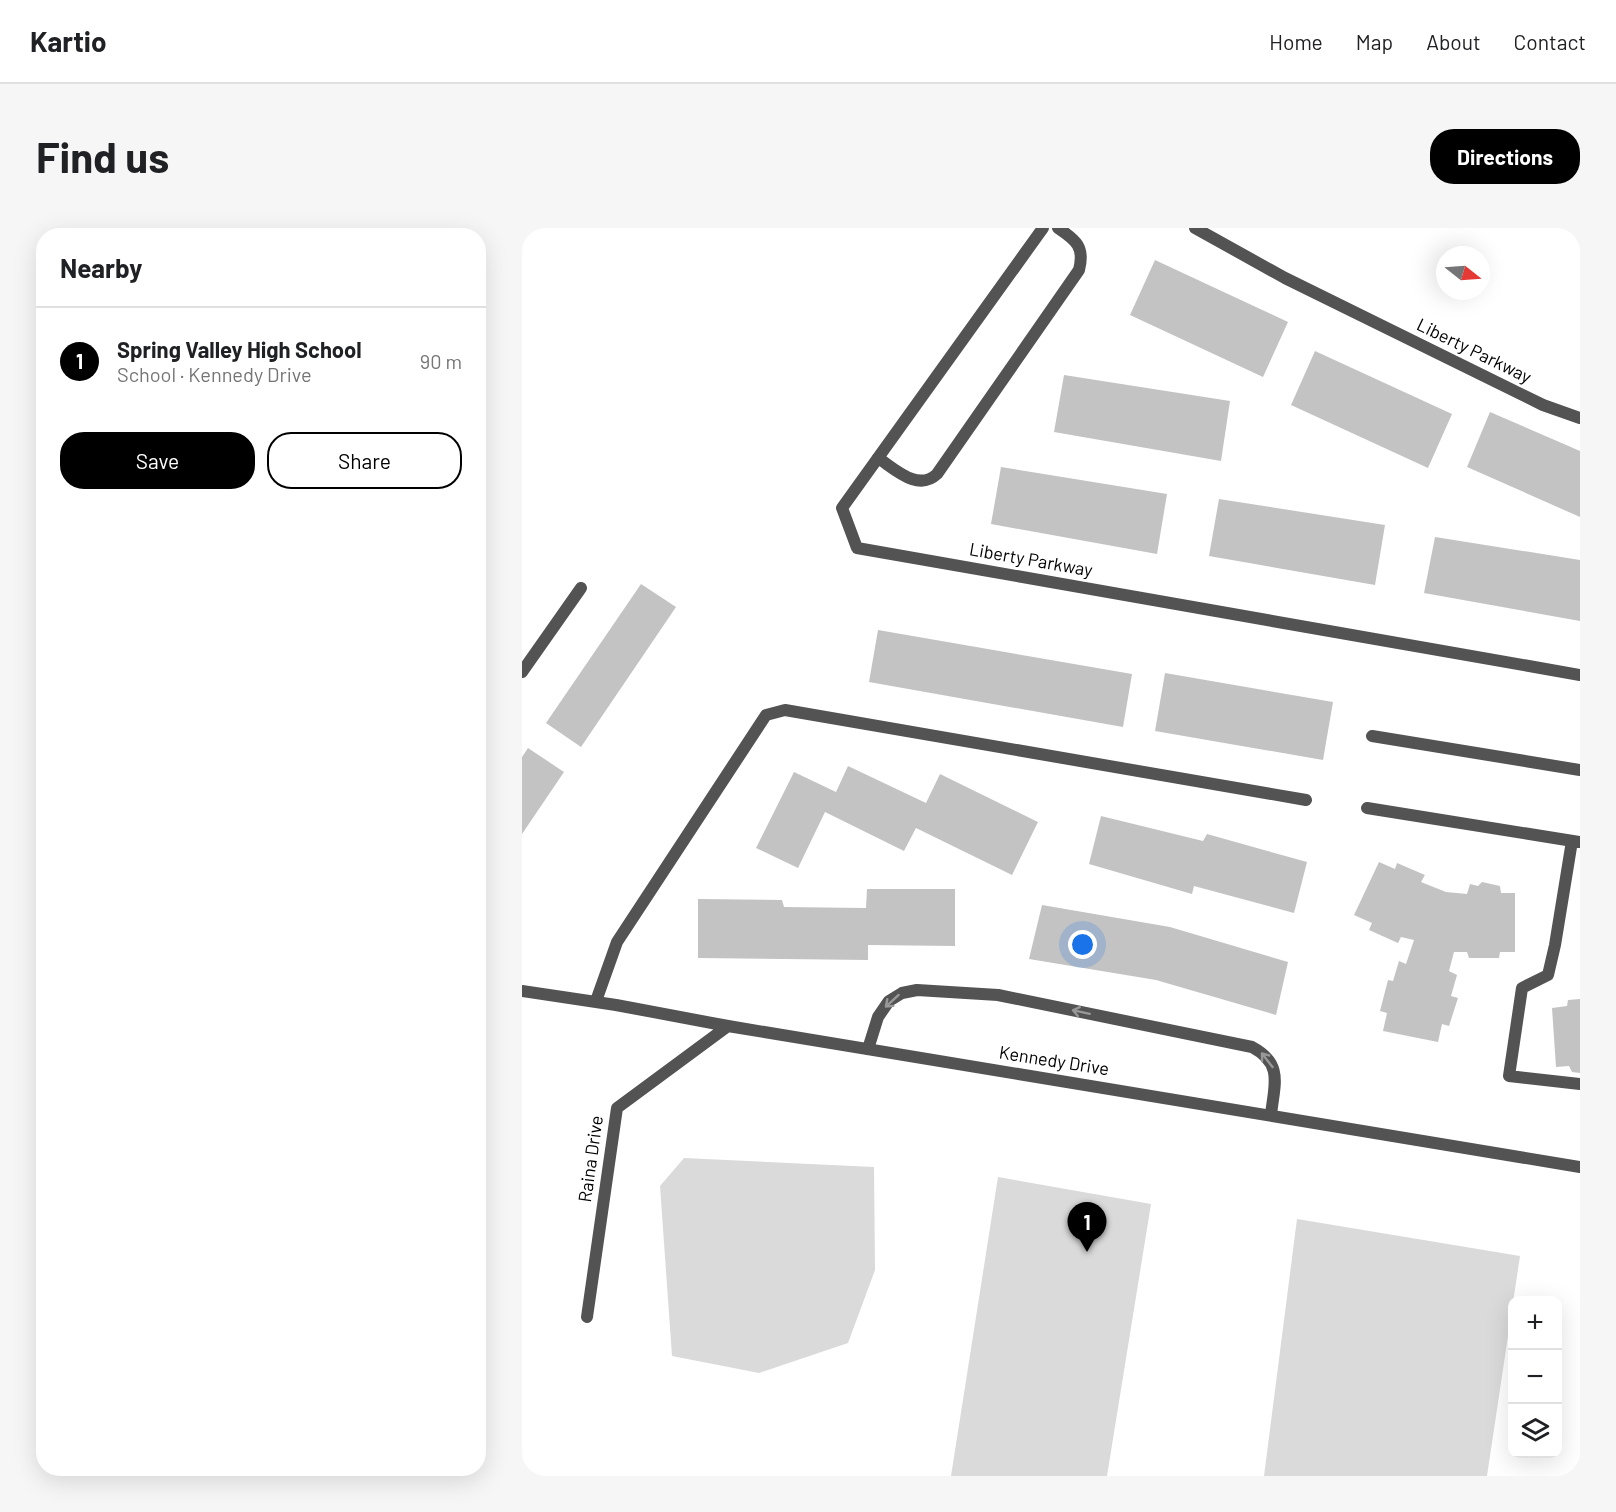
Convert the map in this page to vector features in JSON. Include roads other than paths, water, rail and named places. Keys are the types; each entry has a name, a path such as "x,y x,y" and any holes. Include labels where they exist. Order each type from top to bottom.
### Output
{"street":[{"name":"Liberty Parkway","path":"1043,228 842,508 857,548 1580,675"},
{"path":"878,458 920,482 931,479 937,474 1079,270 1082,259 1075,240 1059,228"},
{"name":"Liberty Parkway","path":"1195,228 1286,278 1479,374 1543,405 1580,418"},
{"path":"522,672 581,588"},
{"path":"597,1001 617,942 766,716 785,711 1306,800"},
{"path":"1372,736 1580,770"},
{"path":"1367,808 1576,841 1548,975 1522,988 1509,1076 1580,1084"},
{"path":"868,1049 878,1017 889,1001 902,993 917,990 999,995 1252,1047 1263,1053 1272,1063 1276,1074 1271,1115"},
{"name":"Kennedy Drive","path":"522,991 597,1001 728,1026 1580,1167"},
{"name":"Raina Drive","path":"586,1317 617,1108 728,1026"}],"place":[{"name":"Spring Valley High School","path":"1087,1252"}]}
